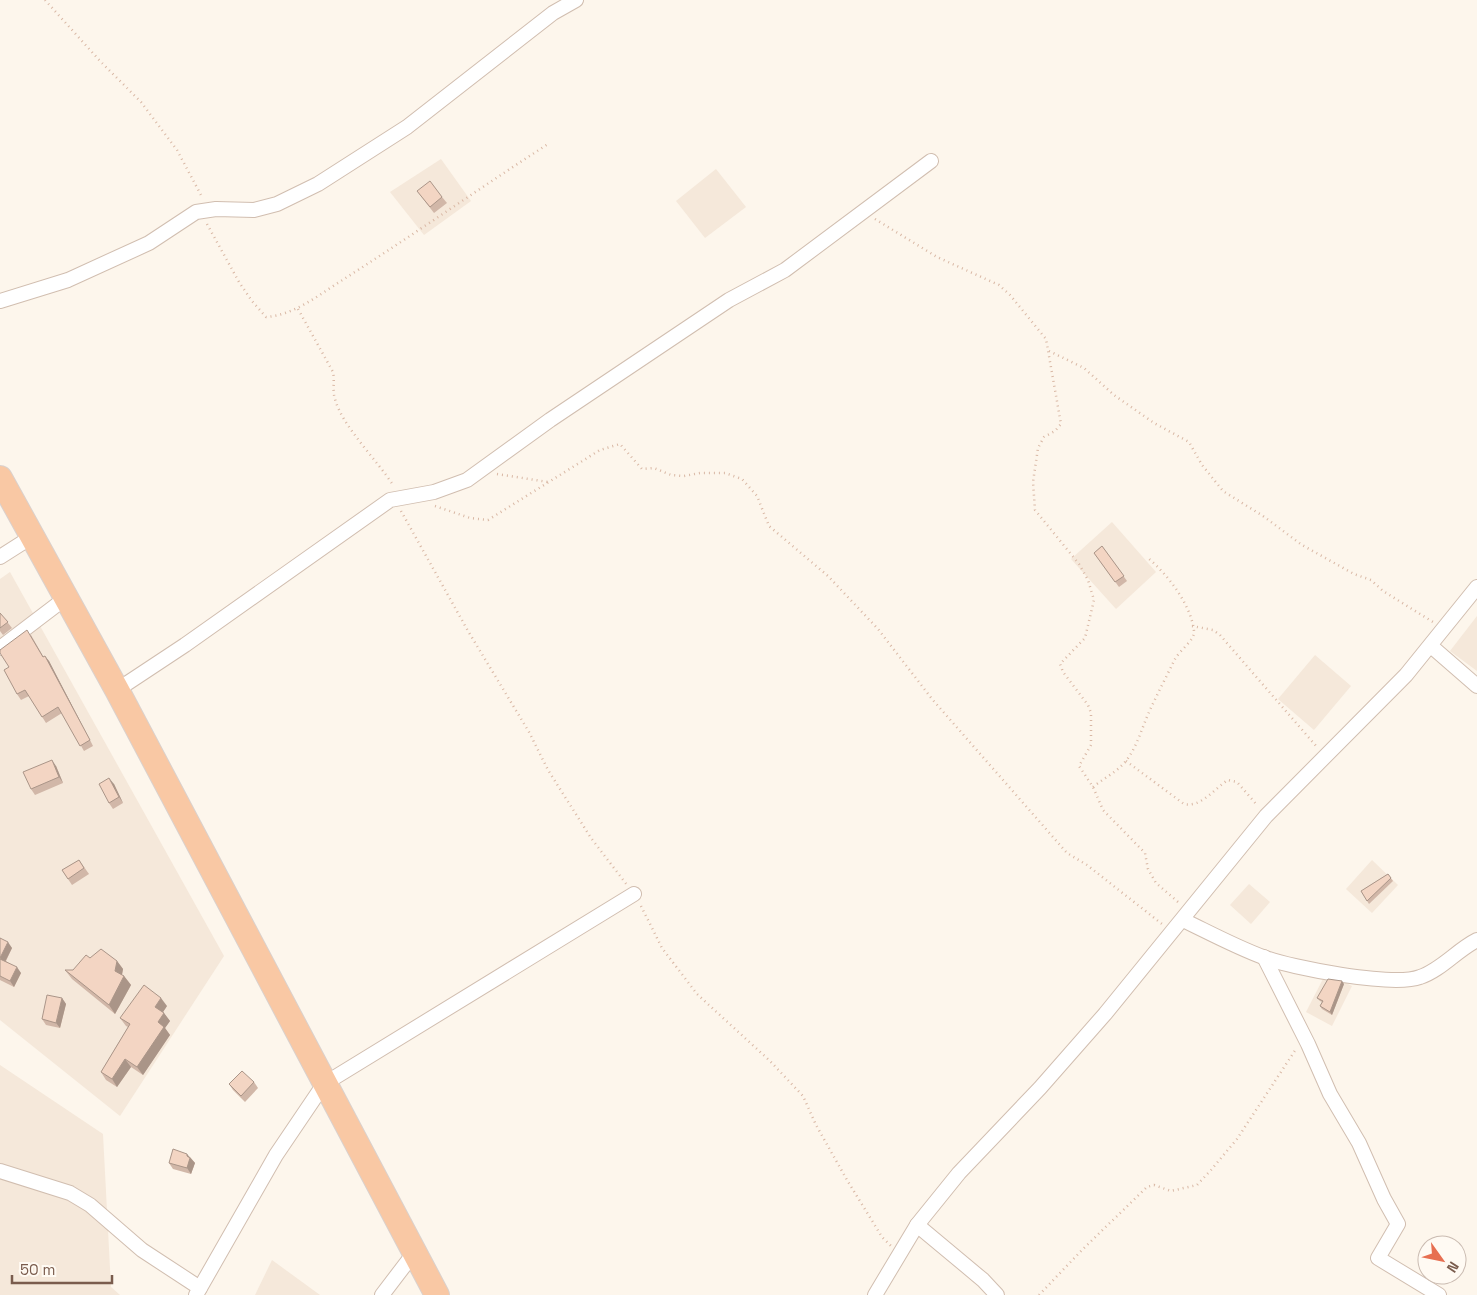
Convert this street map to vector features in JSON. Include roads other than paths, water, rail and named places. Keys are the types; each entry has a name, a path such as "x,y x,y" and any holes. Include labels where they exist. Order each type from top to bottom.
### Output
{"highway":[{"path":"0,478 117,690 437,1295"}],"street":[{"path":"0,301 68,280 140,247 202,210 254,210 277,204 318,184 407,127 553,13 576,0"},
{"path":"117,690 186,645 390,500 453,487 482,471 550,420 730,300 785,270 931,161"},
{"path":"0,557 33,536"},
{"path":"875,1295 917,1225 959,1174 1040,1088 1173,933 1266,816 1406,675 1477,587"},
{"path":"0,648 67,598"},
{"path":"1431,646 1477,686"},
{"path":"0,1171 70,1193 90,1205 142,1250 198,1292 276,1154 324,1084 634,894"},
{"path":"1187,915 1264,957 1348,974 1402,981 1421,977 1477,940"},
{"path":"1264,957 1330,1094 1359,1143 1384,1199 1398,1224 1378,1258 1439,1295"},
{"path":"917,1225 983,1280 997,1295"},
{"path":"382,1295 414,1253"}]}
